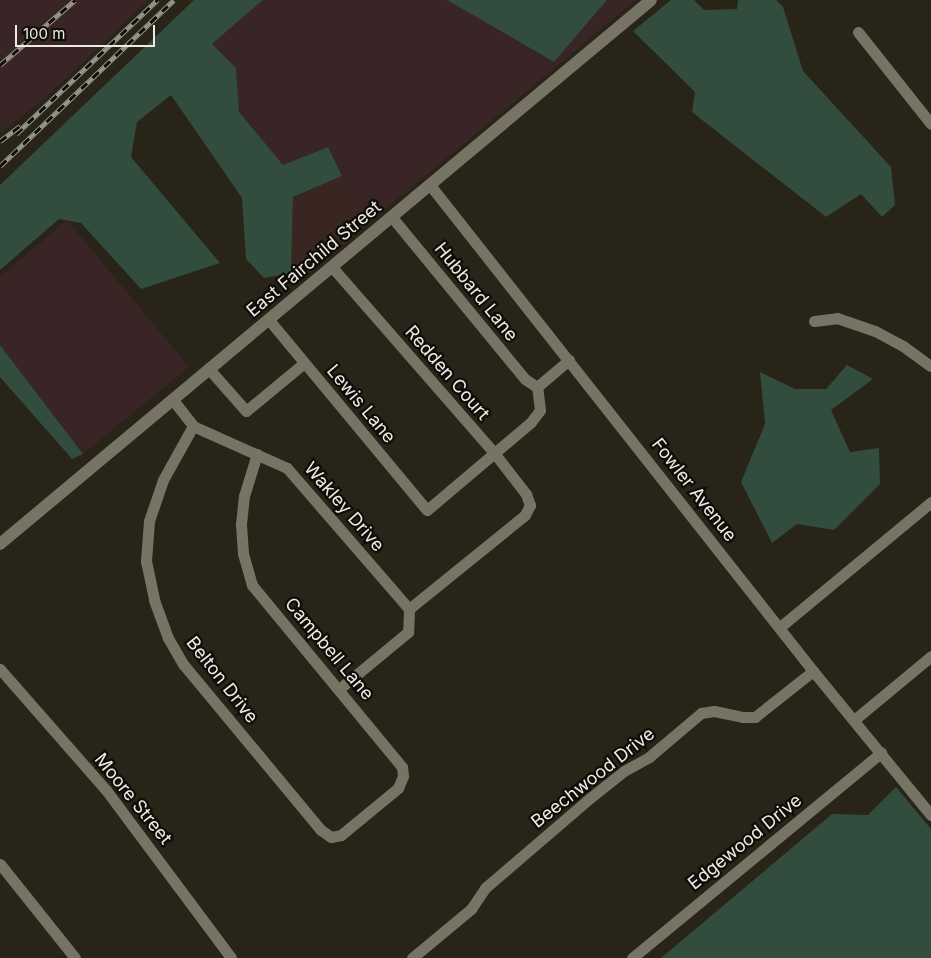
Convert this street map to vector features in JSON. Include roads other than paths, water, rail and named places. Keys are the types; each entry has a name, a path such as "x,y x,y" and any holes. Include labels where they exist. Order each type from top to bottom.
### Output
{"street":[{"name":"East Fairchild Street","path":"0,544 651,0"},
{"path":"858,32 931,124"},
{"name":"Fowler Avenue","path":"430,185 813,671 929,809"},
{"name":"Hubbard Lane","path":"391,216 525,379 536,387"},
{"name":"Redden Court","path":"332,266 494,454 526,494 530,505 525,515 409,610"},
{"path":"814,321 837,318 875,331 903,346 931,366"},
{"name":"Lewis Lane","path":"269,320 427,510 494,454"},
{"path":"494,454 531,422 540,410 536,387 569,360"},
{"path":"209,369 246,412 304,363"},
{"name":"Wakley Drive","path":"173,400 193,426 287,468 409,610"},
{"name":"Belton Drive","path":"193,426 163,480 149,521 146,561 154,600 168,638 183,664 320,830 330,837 341,835"},
{"name":"Campbell Lane","path":"257,454 244,496 241,524 243,553 252,585 402,767 403,776 398,788 341,835"},
{"path":"780,627 931,502"},
{"path":"339,689 408,632 409,610"},
{"path":"854,720 931,656"},
{"name":"Moore Street","path":"0,669 106,790 231,958"},
{"name":"Beechwood Drive","path":"412,958 471,909 485,888 590,798 624,771 649,757 701,713 714,711 743,717 755,716 813,671"},
{"name":"Edgewood Drive","path":"632,958 881,753"},
{"path":"0,864 75,958"}],"railway":[{"path":"0,65 75,0"},
{"path":"16,134 157,0"},
{"path":"0,166 174,0"},
{"path":"0,141 20,126"}]}
